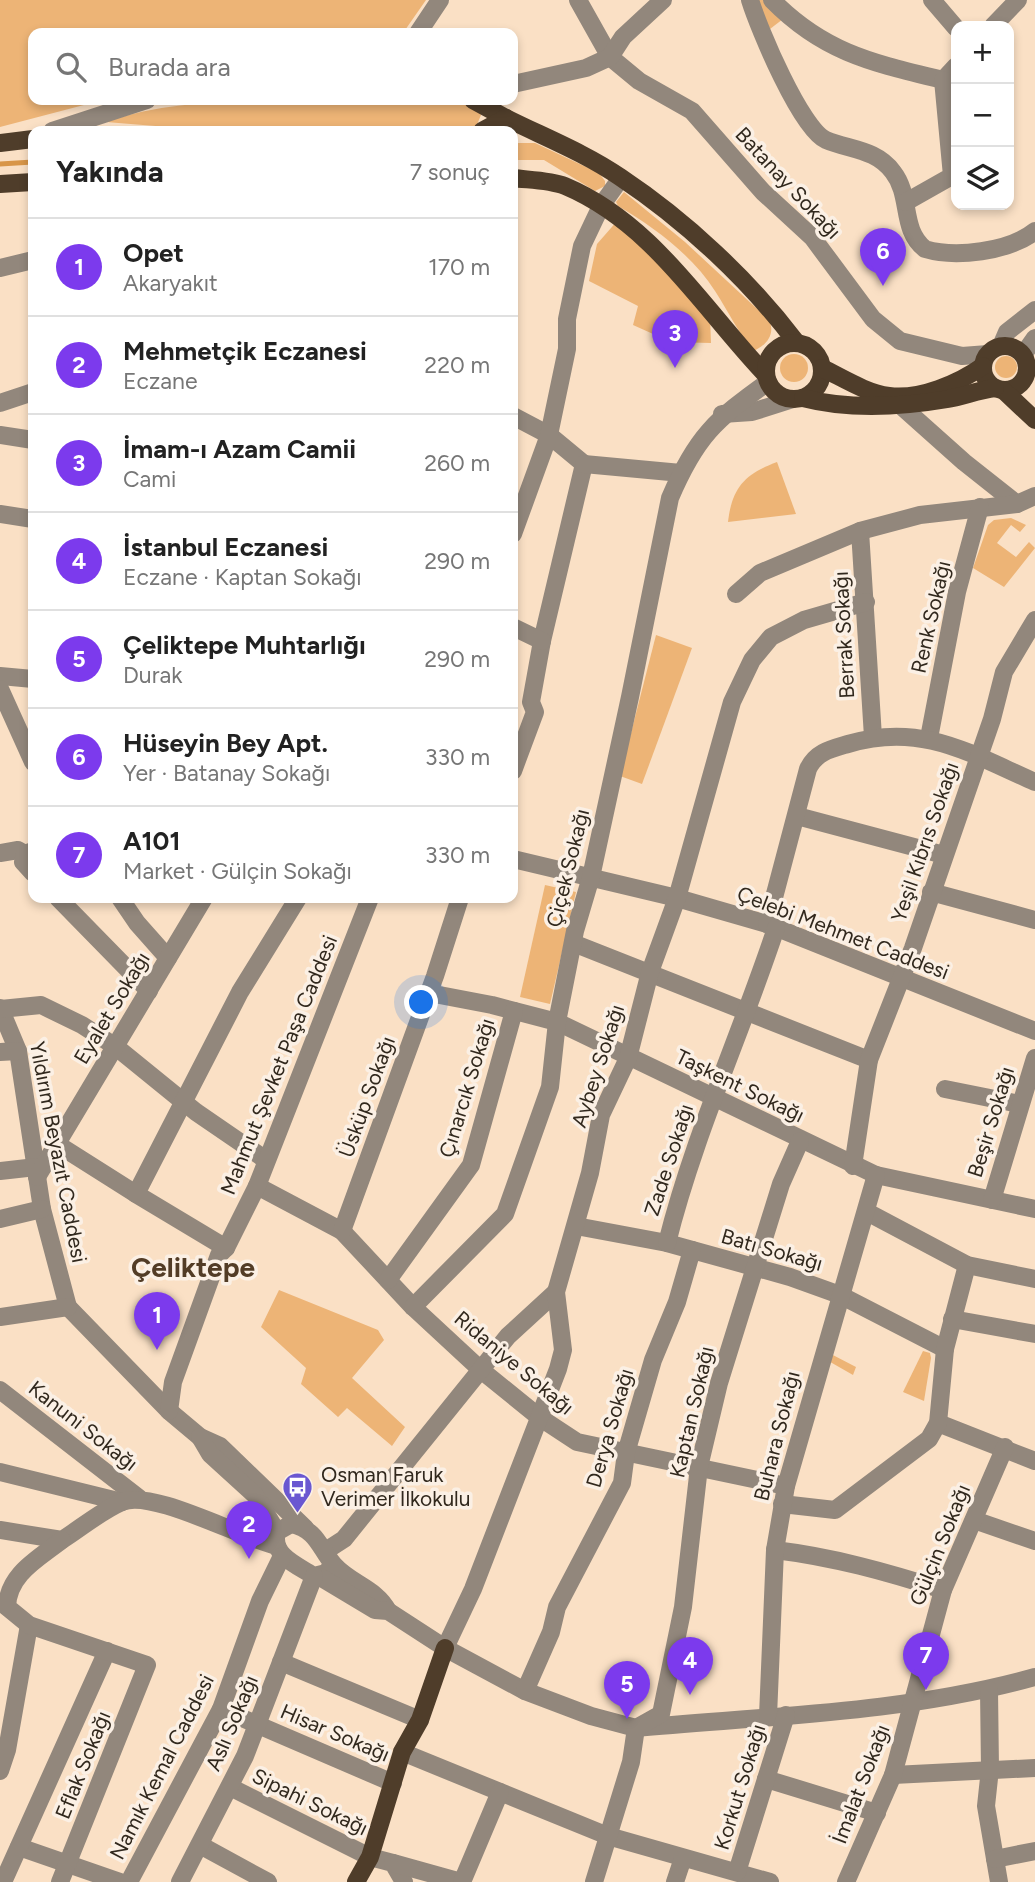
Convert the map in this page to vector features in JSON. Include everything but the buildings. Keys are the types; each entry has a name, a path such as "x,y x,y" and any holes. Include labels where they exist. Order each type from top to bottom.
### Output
{"main road":[{"path":"482,105 621,178 745,282 796,342 811,348 822,368 889,396 936,389 965,379 990,355 1012,346 1025,364 1035,393"},
{"path":"491,126 506,118"},
{"path":"0,143 28,139"},
{"path":"518,179 564,185 634,229 690,285 778,394 830,405 899,404 949,399 1019,385 1025,364"},
{"path":"0,184 28,182"},
{"path":"767,379 768,358 773,351 796,342"},
{"path":"990,355 984,376 1035,420"},
{"path":"798,398 818,386 822,368"},
{"path":"356,1882 370,1857 402,1752 419,1720 445,1648"}],"street":[{"path":"421,28 440,0"},
{"name":"Batanay Sokağı","path":"578,0 610,57 639,81 692,111 763,192 812,237 873,319 900,341 961,356 990,355"},
{"path":"518,83 586,68 610,57 623,37 663,0"},
{"path":"750,0 805,121 825,139 865,152 884,162 896,175 906,202 915,242 925,250 960,255 992,249 1035,231"},
{"path":"772,0 795,24 827,45 865,62 943,80"},
{"path":"932,0 951,22"},
{"path":"998,21 1018,0"},
{"path":"906,202 952,176 943,80 951,71"},
{"path":"67,126 132,105"},
{"path":"518,520 549,435 567,349 567,319 582,246 601,206 621,178"},
{"path":"0,268 28,261"},
{"path":"990,355 1007,332 1035,310"},
{"path":"1025,364 1035,338"},
{"name":"Çiçek Sokağı","path":"413,1307 505,1214 550,1087 556,1022 591,877 670,498 681,472 705,433 722,414 767,379"},
{"path":"0,403 28,394"},
{"path":"722,414 752,412 798,398"},
{"path":"899,404 964,462 1017,504"},
{"path":"518,419 549,435 584,464 681,472"},
{"path":"0,435 28,439"},
{"path":"518,758 535,712 531,702 542,641 584,464"},
{"path":"736,594 760,573 860,531 920,515 1017,504 1035,496"},
{"name":"Renk Sokağı","path":"929,738 957,592 980,507"},
{"path":"0,514 28,518"},
{"name":"Berrak Sokağı","path":"860,531 873,737"},
{"name":"Aybey Sokağı","path":"445,1648 473,1589 563,1350 555,1292 590,1173 601,1115 628,1058 650,972 677,898 732,702 751,660 771,637 804,620 866,602"},
{"name":"Yeşil Kıbrıs Sokağı","path":"853,1166 869,1060 932,892 1004,672 1035,620"},
{"path":"518,629 542,641"},
{"path":"0,676 28,679"},
{"path":"0,689 28,751"},
{"path":"873,737 929,738 1035,782"},
{"name":"Zade Sokağı","path":"667,1243 682,1180 748,1014 813,759 824,751 873,737"},
{"path":"797,816 944,855"},
{"path":"0,853 18,850 28,852"},
{"name":"Çelebi Mehmet Caddesi","path":"518,860 677,898 771,926 1035,1031"},
{"path":"932,892 1034,915"},
{"path":"63,903 149,991"},
{"path":"123,903 168,958"},
{"name":"Eyalet Sokağı","path":"37,1172 57,1144 201,903"},
{"path":"136,1194 240,992 295,903"},
{"name":"Mahmut Şevket Paşa Caddesi","path":"169,1411 173,1382 219,1255 226,1248 257,1186 368,903"},
{"name":"Üsküp Sokağı","path":"342,1231 429,993 458,903"},
{"path":"573,943 869,1060"},
{"name":"Taşkent Sokağı","path":"429,993 556,1022 800,1141 876,1175 1035,1209"},
{"path":"0,1008 41,1005 82,1025 116,1047 183,1102 266,1160"},
{"name":"Yıldırım Beyazıt Caddesi","path":"0,1008 18,1051 42,1209 68,1307"},
{"name":"Çınarcık Sokağı","path":"388,1280 471,1165 514,1011"},
{"path":"0,1052 18,1051"},
{"name":"Beşir Sokağı","path":"992,1200 1035,1058"},
{"path":"945,1089 1019,1104"},
{"name":"Kaptan Sokağı","path":"636,1728 661,1714 668,1692 684,1607 699,1467 719,1382 780,1184 800,1141"},
{"path":"57,1144 226,1248"},
{"path":"0,1171 37,1172"},
{"name":"Buhara Sokağı","path":"768,1716 775,1550 782,1504 876,1175"},
{"name":"Ridaniye Sokağı","path":"257,1186 342,1231 413,1307 481,1370 539,1417 577,1442 626,1453 666,1458 786,1486"},
{"path":"0,1219 42,1209"},
{"path":"867,1212 967,1265 1035,1279"},
{"name":"Batı Sokağı","path":"576,1226 667,1243 840,1295 945,1349"},
{"name":"Derya Sokağı","path":"525,1691 551,1632 557,1607 621,1483 626,1453 653,1360 677,1302 692,1250"},
{"path":"782,1504 835,1510 929,1439 938,1423 945,1349 967,1265"},
{"path":"323,1567 508,1336 555,1292"},
{"path":"0,1317 68,1307 169,1411 200,1437 220,1447 305,1528 323,1567"},
{"path":"952,1319 1035,1334"},
{"name":"Kanuni Sokağı","path":"0,1390 131,1500"},
{"path":"938,1423 1035,1461"},
{"path":"200,1437 210,1454 255,1494 278,1543"},
{"name":"Gülçin Sokağı","path":"915,1702 943,1590 1005,1447"},
{"path":"0,1472 131,1500 278,1543 323,1567 374,1610 388,1611 445,1648 525,1691 591,1716 636,1728 915,1702 989,1690 1035,1677"},
{"path":"3,1882 107,1651 29,1625 7,1607 4,1592 19,1574 62,1540 131,1500"},
{"path":"974,1520 1035,1541"},
{"path":"278,1543 291,1524 305,1528"},
{"path":"0,1530 62,1540"},
{"name":"Namık Kemal Caddesi","path":"129,1882 221,1709 278,1543"},
{"path":"775,1550 822,1556 875,1568 943,1590"},
{"name":"Aslı Sokağı","path":"180,1882 230,1787 323,1567"},
{"path":"0,1771 7,1749 29,1625"},
{"name":"Eflak Sokağı","path":"63,1874 147,1665 107,1651"},
{"path":"281,1662 419,1720"},
{"path":"989,1690 990,1769 986,1806 999,1882"},
{"name":"İmalat Sokağı","path":"846,1882 893,1775 915,1702"},
{"name":"Hisar Sokağı","path":"221,1709 393,1783"},
{"name":"Korkut Sokağı","path":"743,1876 766,1779 786,1715"},
{"path":"594,1882 631,1762 636,1728"},
{"path":"402,1752 608,1836 770,1882"},
{"path":"893,1775 1035,1768"},
{"path":"766,1779 877,1813"},
{"name":"Sipahi Sokağı","path":"230,1787 370,1857 462,1882"},
{"path":"462,1882 500,1792"},
{"path":"200,1845 268,1882"},
{"path":"19,1847 63,1874 120,1882"},
{"path":"995,1859 1035,1851"},
{"path":"675,1882 683,1858"},
{"path":"393,1863 404,1882"}],"shaded area":[{"path":"0,0 426,0 406,28 28,28 28,105 84,105 0,127"},
{"path":"756,0 764,0 783,19 770,29"},
{"path":"472,105 478,108 481,115 476,126 155,126 106,122 168,107"},
{"path":"518,143 535,143 599,173 605,186 595,191 544,160 518,160"},
{"path":"624,192 685,242 769,320 771,330 766,343 753,351 696,266 659,233 618,206 616,202"},
{"path":"618,220 710,317 711,343 671,342 633,325 638,306 589,281 597,244"},
{"path":"794,354 804,358 808,368 804,378 794,382 784,378 780,368 784,358"},
{"path":"1006,356 1014,359 1017,367 1014,375 1006,378 998,375 995,367 998,359"},
{"path":"777,462 796,514 728,522 733,500 742,483 756,472"},
{"path":"1011,518 1026,525 1020,532 1011,525 997,543 1016,557 1029,542 1035,548 1004,587 973,568 988,525 994,520"},
{"path":"656,635 692,648 642,784 620,776"},
{"path":"545,885 576,892 550,1004 520,997"},
{"path":"279,1290 378,1330 384,1340 352,1378 405,1427 392,1446 347,1408 338,1417 301,1384 306,1368 261,1327"},
{"path":"923,1351 930,1353 931,1358 924,1401 903,1392"},
{"path":"829,1353 856,1367 853,1375 825,1359"}],"waterway":[{"path":"0,164 28,162"}],"place":[{"name":"Hüseyin Bey Apt.","path":"883,286"},
{"name":"İmam-ı Azam Camii","path":"675,368"},
{"name":"Opet","path":"157,1350"},
{"name":"Osman Faruk Verimer İlkokulu","path":"298,1514"},
{"name":"Mehmetçik Eczanesi","path":"249,1559"},
{"name":"A101","path":"926,1690"},
{"name":"İstanbul Eczanesi","path":"690,1695"},
{"name":"Çeliktepe Muhtarlığı","path":"627,1719"}],"district":[{"name":"Çeliktepe","path":"193,1267"}]}
